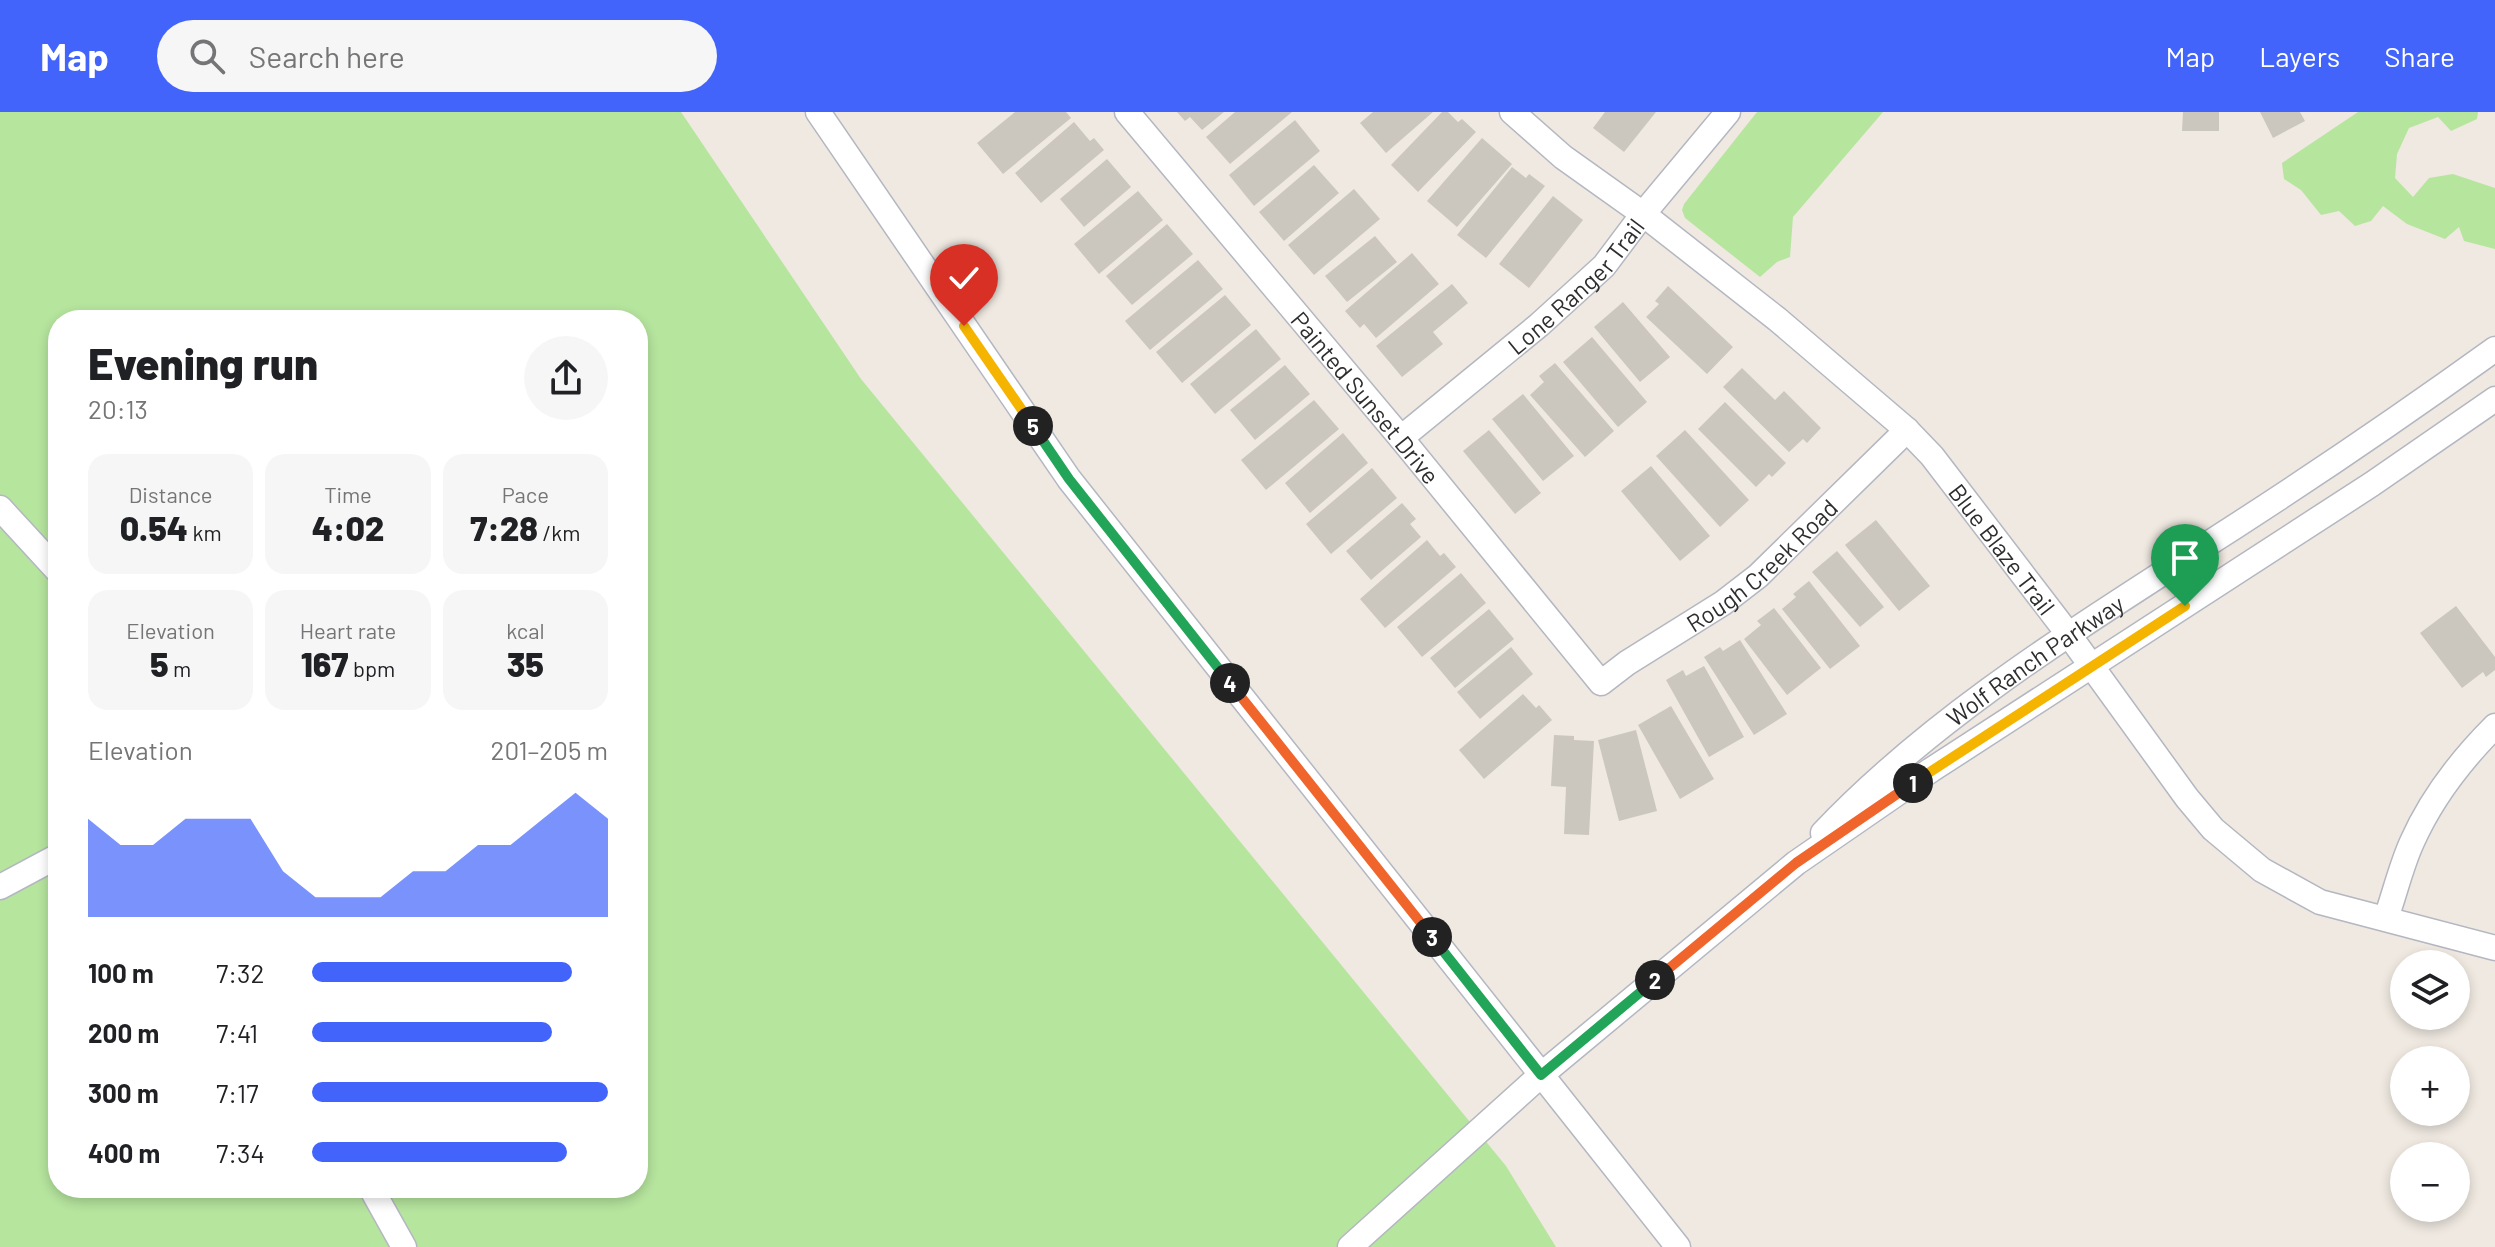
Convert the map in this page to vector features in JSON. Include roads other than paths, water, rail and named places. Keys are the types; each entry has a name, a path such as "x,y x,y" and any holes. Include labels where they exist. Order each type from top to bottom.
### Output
{"street":[{"path":"818,112 1069,479 1678,1247"},
{"name":"Painted Sunset Drive","path":"1127,112 1401,438 1601,683"},
{"name":"Blue Blaze Trail","path":"1512,112 1563,157 1643,214 1777,319 1907,430 1932,456 2069,635 2187,798 2232,846 2262,870 2320,902 2495,948"},
{"name":"Lone Ranger Trail","path":"1401,438 1539,325 1604,266 1728,112"},
{"name":"Wolf Ranch Parkway","path":"1796,863 1857,798 1985,694 2069,635 2334,462 2495,349"},
{"name":"Wolf Ranch Parkway","path":"1350,1247 1541,1075 1796,863 1931,770 2372,484 2495,399"},
{"name":"Rough Creek Road","path":"1601,683 1627,663 1723,603 1758,576 1907,430"},
{"path":"0,508 48,560"},
{"path":"2386,918 2411,844 2434,799 2466,756 2495,726"},
{"path":"0,887 48,861"},
{"path":"377,1198 404,1247"}]}
